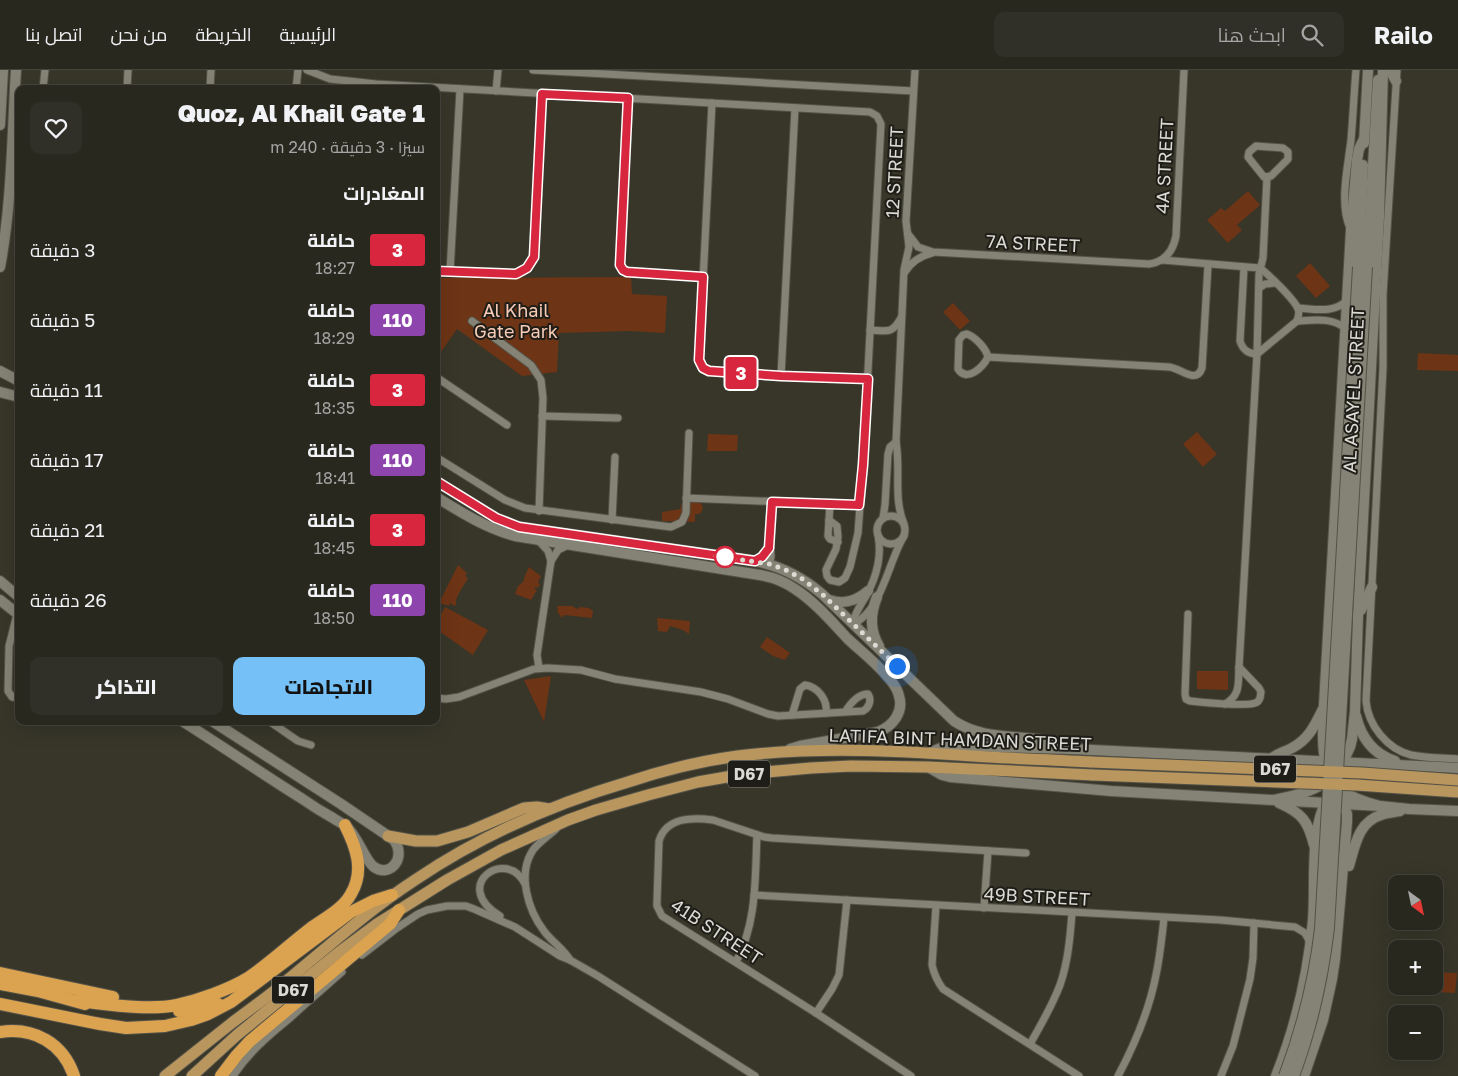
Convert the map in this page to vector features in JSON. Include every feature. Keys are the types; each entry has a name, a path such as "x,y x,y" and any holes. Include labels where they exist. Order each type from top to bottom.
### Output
{"highway":[{"path":"78,1001 160,1007 178,1005 222,991 246,978 335,911 352,893 359,870 358,858 345,825"},
{"path":"0,1004 100,1024 139,1028 165,1026 191,1020 208,1014 230,1002 340,918 373,901 392,895"},
{"path":"221,1076 250,1041 390,924 398,910"},
{"path":"0,973 128,999 160,1001 196,999"},
{"path":"0,984 78,1001 107,1011 139,1015 176,1012 230,1002"},
{"path":"0,1032 23,1031 49,1042 68,1062 74,1076"}],"main road":[{"name":"LATIFA BINT HAMDAN STREET","path":"165,1076 392,895 434,867 473,845 549,809 616,785 690,764 781,752 851,750 930,752 1091,762 1362,773 1458,780"},
{"name":"LATIFA BINT HAMDAN STREET","path":"192,1076 237,1035 338,953 398,910 463,871 500,850 568,820 676,787 744,774 831,767 928,767 1357,785 1458,792"},
{"path":"388,836 416,841 437,841 468,832 524,808 537,807 549,809"}],"street":[{"path":"0,125 3,70"},
{"path":"15,85 16,70"},
{"path":"43,85 44,70"},
{"path":"127,85 128,70"},
{"path":"210,85 211,70"},
{"path":"296,85 298,70"},
{"path":"307,70 330,80 368,85"},
{"path":"496,91 498,70"},
{"path":"533,70 913,92"},
{"name":"12 STREET","path":"904,524 898,499 896,442 904,275 909,247 906,222 914,70"},
{"name":"4A STREET","path":"1162,260 1172,247 1176,236 1184,70"},
{"path":"1350,230 1344,205 1356,70"},
{"path":"1294,1076 1315,1011 1324,970 1329,928 1363,267 1364,139 1368,70"},
{"path":"1284,1076 1305,1013 1320,929 1363,267 1379,70"},
{"name":"AL ASAYEL STREET","path":"1356,711 1358,615 1379,216 1383,70"},
{"path":"1390,70 1396,81"},
{"path":"1397,70 1383,295 1383,368 1366,710 1373,725 1383,738 1403,752 1411,755 1458,759"},
{"path":"440,88 870,112 878,116 881,121 863,465 856,542 852,562 845,578 836,582 828,578 826,570 838,542 838,528 829,520 830,504"},
{"path":"450,272 460,89"},
{"path":"0,267 11,168 15,90"},
{"path":"440,271 516,274 527,268 533,261 542,94"},
{"path":"628,98 620,265 625,271 703,277"},
{"path":"712,103 699,360 703,368 709,371 781,376 868,379"},
{"path":"781,376 795,108"},
{"name":"AL ASAYEL STREET","path":"1344,804 1329,779 1325,760 1323,745 1324,706 1350,230 1357,160 1359,149 1364,139"},
{"path":"1258,146 1285,149 1288,152 1288,159 1272,175 1267,177 1262,176 1249,160 1249,152 1258,146"},
{"path":"0,169 4,171 11,168"},
{"path":"1225,704 1237,693 1257,354 1260,268 1263,258 1267,177"},
{"name":"7A STREET","path":"908,234 918,247 933,252 1149,264 1162,260 1260,268"},
{"path":"904,275 918,258 933,252"},
{"path":"988,357 1169,367 1177,368 1190,376 1197,375 1201,372 1202,368 1208,265"},
{"path":"1244,268 1240,341 1246,351 1257,354"},
{"path":"1257,354 1297,321 1299,314 1298,308 1260,268"},
{"path":"1259,288 1268,283 1276,283"},
{"path":"1298,308 1334,308 1346,300"},
{"path":"870,330 892,330 902,317"},
{"path":"472,321 526,361 535,370 542,386 539,511"},
{"path":"1297,321 1331,321 1346,329"},
{"path":"1258,332 1266,342 1272,342"},
{"path":"967,334 971,335 986,351 988,357 971,374 964,375 960,373 958,369 959,340 967,334"},
{"path":"0,371 15,380"},
{"path":"0,378 15,381"},
{"path":"440,379 507,425"},
{"path":"0,392 15,396"},
{"path":"542,416 618,418"},
{"path":"440,459 505,500 525,508 671,528 679,524 684,519 686,513 689,433"},
{"name":"12 STREET","path":"883,518 888,454 890,447 896,442"},
{"path":"612,520 615,457"},
{"path":"440,483 496,518 519,527 755,561 786,570 816,588 954,721 963,727 983,734 1054,742 1072,748"},
{"path":"686,498 859,505"},
{"path":"440,499 490,528 515,536 774,578 798,590 825,615 888,678 896,688 900,700"},
{"path":"740,571 761,571 769,564 771,557 772,502"},
{"path":"798,590 806,591 813,595 842,623 853,624 863,617 873,594 886,578 896,549 904,536 904,524 897,517 883,518 878,523 877,529 880,548 873,594 873,632 877,643 884,653"},
{"path":"878,535 887,543 894,544 904,536"},
{"path":"538,540 548,551 551,561"},
{"path":"539,668 537,655 551,561 558,550 570,544"},
{"path":"755,561 765,555 770,544"},
{"path":"0,580 15,593"},
{"path":"1358,615 1372,587"},
{"path":"829,600 849,602 862,596 873,594"},
{"path":"1,603 15,613"},
{"path":"1188,614 1185,696 1190,701 1225,704 1257,702 1261,692 1259,688 1239,667"},
{"path":"781,752 800,746 878,732 888,727 894,721 898,713 901,690 898,680 858,640 853,624"},
{"path":"15,633 9,646 8,691 15,697"},
{"path":"440,698 459,697 539,668 581,670 615,679 701,692 778,716 845,712"},
{"path":"792,715 800,689 805,685 813,688 823,697 826,713"},
{"path":"1237,693 1248,704"},
{"path":"1271,759 1304,740 1314,728 1324,706"},
{"path":"1274,800 1309,792 1329,779 1343,762 1352,739 1356,711"},
{"path":"1356,711 1362,732 1373,750 1385,758 1408,765"},
{"path":"188,725 301,799 345,825 374,867 380,870 387,869 398,860 400,853 394,840 218,725"},
{"path":"275,725 302,743 312,745"},
{"path":"930,752 944,746 1072,748 1458,768"},
{"path":"1271,759 1329,779"},
{"path":"1276,1076 1299,1005 1310,943 1313,918 1315,850 1319,819 1326,803 1336,788 1350,776 1375,767 1400,768 1408,765"},
{"path":"928,767 942,775 958,778 1111,791 1409,809 1458,810"},
{"path":"1336,788 1358,799 1380,806"},
{"path":"1274,800 1296,811 1303,817 1310,831 1315,850"},
{"path":"1304,1076 1323,1020 1335,959 1348,822 1344,804"},
{"path":"1343,878 1350,863 1357,838 1366,824 1380,815 1409,809"},
{"name":"41B STREET","path":"757,835 713,820 698,819 674,822 667,826 659,841 657,901 659,912 666,920 736,962 911,1076"},
{"path":"568,820 539,843 533,851 526,868 526,887 529,901 538,922 570,960"},
{"path":"736,962 745,945 750,926 754,895 757,835 772,838 1026,853"},
{"path":"984,908 988,851"},
{"path":"526,887 519,875 506,868 500,868 488,873 483,878 480,891 483,902 490,910 510,924 560,956 625,993 754,1076"},
{"name":"49B STREET","path":"754,895 1220,920 1295,927 1305,933 1310,943"},
{"path":"816,1013 839,976 847,900"},
{"path":"234,1076 238,1068 268,1036 360,957 418,914 437,907 466,906 510,924"},
{"path":"936,906 932,965 934,974 943,989 1079,1076"},
{"path":"1030,1044 1050,1008 1060,984 1067,960 1072,913"},
{"path":"1118,1076 1140,1029 1153,992 1164,918"},
{"path":"1221,1076 1233,1046 1250,979 1254,924"}],"green space":[{"path":"1248,191 1260,205 1237,225 1242,230 1228,243 1207,220 1221,208 1225,211"},
{"path":"1310,263 1330,286 1316,298 1296,276"},
{"name":"Al Khail Gate Park","path":"631,277 632,294 667,296 665,333 630,331 559,333 557,372 522,376 457,329 440,353 440,278"},
{"path":"953,303 970,321 960,330 943,312"},
{"path":"1418,353 1458,355 1458,371 1417,370"},
{"path":"1197,432 1217,454 1203,467 1183,444"},
{"path":"708,434 738,435 737,451 707,451"},
{"path":"683,499 700,500 703,508 700,514 695,514 695,522 662,521 662,512 680,509"},
{"path":"458,565 467,573 465,576 468,578 458,594 456,605 454,606 450,603 449,606 440,603"},
{"path":"529,567 541,576 538,582 540,585 534,589 537,590 531,600 515,594 518,586 523,582"},
{"path":"557,606 572,606 577,609 580,607 589,608 593,611 592,618 564,615 562,618 558,613"},
{"path":"445,607 488,630 473,655 440,632 440,616"},
{"path":"657,618 690,621 689,634 670,626 667,632 658,631"},
{"path":"767,637 790,653 785,660 773,656 760,647"},
{"path":"1197,671 1228,671 1228,690 1197,689"},
{"path":"551,676 544,722 524,680"},
{"path":"1443,972 1457,973 1455,993 1443,992"}],"bus line":[{"name":"3","path":"440,271 516,274 524,271 533,261 542,94 628,98 620,265 627,272 703,277 699,360 703,368 709,371 781,376 868,379 859,505 772,502 769,548 762,557 755,561 527,529 503,522 440,483"}],"route":[{"path":"725,557 716,556 769,564 786,570 809,583 897,666"}]}
